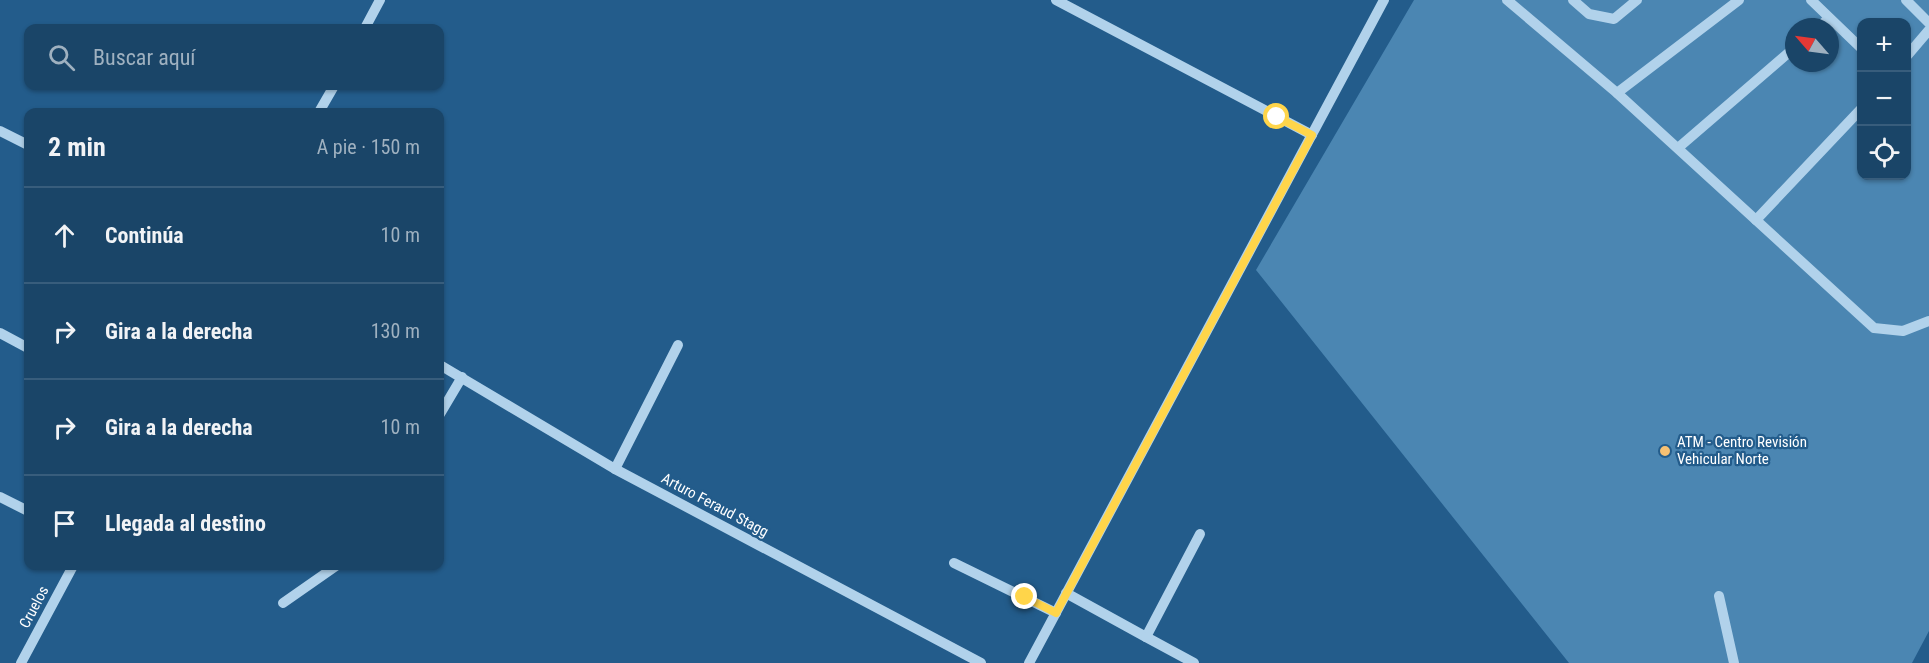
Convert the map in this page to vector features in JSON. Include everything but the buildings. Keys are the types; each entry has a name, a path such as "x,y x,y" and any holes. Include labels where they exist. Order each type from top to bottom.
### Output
{"street":[{"path":"367,24 380,0"},
{"path":"1056,0 1312,135"},
{"path":"1029,663 1384,0"},
{"path":"1507,0 1617,93 1874,328 1903,331 1929,321"},
{"path":"1573,0 1589,14 1614,18 1637,0"},
{"path":"1617,93 1739,0"},
{"path":"1811,0 1829,18"},
{"path":"1906,0 1929,23"},
{"path":"1839,27 1857,44"},
{"path":"1911,51 1929,30"},
{"path":"1678,148 1785,56"},
{"path":"321,108 332,90"},
{"path":"1756,220 1857,113"},
{"path":"0,131 24,144"},
{"path":"0,333 24,346"},
{"path":"615,469 678,345"},
{"name":"Arturo Feraud Stagg","path":"444,367 615,469 981,663"},
{"path":"444,407 462,377"},
{"path":"0,497 24,509"},
{"path":"1146,636 1200,534"},
{"path":"954,563 1056,613"},
{"name":"Cruelos","path":"21,663 72,570"},
{"path":"283,603 330,570"},
{"path":"1066,593 1194,663"},
{"path":"1719,596 1734,663"}],"place":[{"name":"ATM - Centro Revisión Vehicular Norte","path":"1665,451"}],"route":[{"path":"1025,597 1056,613 1312,135 1277,117"}]}
